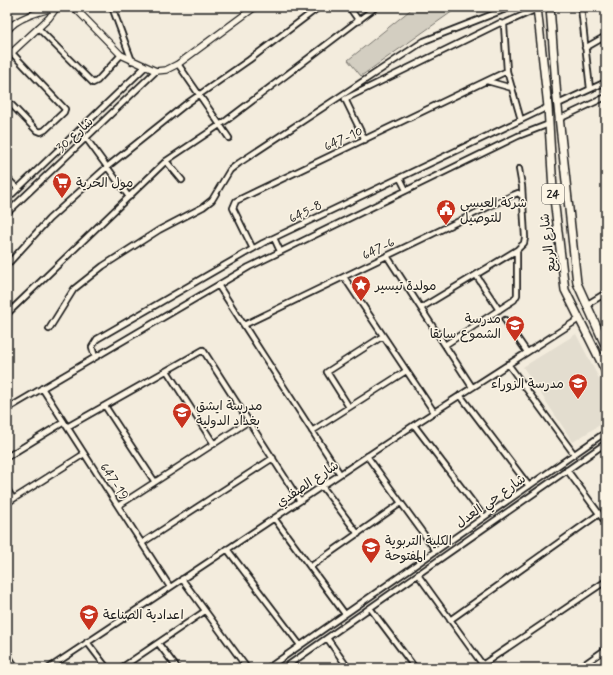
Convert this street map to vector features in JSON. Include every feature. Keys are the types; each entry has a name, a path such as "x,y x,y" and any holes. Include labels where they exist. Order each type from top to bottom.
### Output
{"main road":[{"name":"شارع الربيع","path":"550,7 559,119 577,283 606,347"},
{"name":"شارع الربيع","path":"537,8 548,107 553,190 565,290 606,372"}],"street":[{"path":"7,57 58,7"},
{"path":"7,22 8,30 31,16 58,7"},
{"path":"74,7 120,55 156,71"},
{"path":"112,7 132,61"},
{"name":"شارع 30","path":"7,213 156,71 166,70 178,64 254,7"},
{"path":"7,266 49,219 107,167 199,94 249,60 319,7"},
{"path":"350,7 359,21"},
{"path":"7,314 166,161 220,124 376,7"},
{"path":"49,329 74,289 103,266 159,230 208,203 220,190 230,170 239,163 424,41 511,7"},
{"path":"581,7 590,89"},
{"path":"365,140 345,99 537,8"},
{"path":"504,24 507,71 521,120"},
{"path":"38,28 93,82 97,81 120,55"},
{"path":"585,48 606,36"},
{"path":"7,100 36,130 40,132 64,112 65,109 12,53"},
{"path":"178,64 229,138"},
{"name":"شارع 30","path":"8,197 145,67"},
{"name":"647-10","path":"253,249 233,208 236,201 507,71"},
{"path":"487,81 512,88"},
{"path":"558,104 606,82"},
{"path":"559,119 606,97"},
{"name":"645-8","path":"95,357 92,347 97,339 253,249 548,107"},
{"name":"645-8","path":"7,409 218,285 280,251 518,136 549,124"},
{"path":"86,138 129,197"},
{"path":"166,161 182,180"},
{"path":"420,308 521,247 525,238 519,169"},
{"path":"7,178 17,188"},
{"path":"400,178 406,190"},
{"name":"647-6","path":"244,325 514,195 518,194 522,196"},
{"path":"8,197 17,203"},
{"path":"274,238 280,251"},
{"path":"445,345 514,300 517,296 517,250"},
{"path":"387,256 472,387"},
{"path":"476,275 499,310"},
{"path":"344,277 434,412"},
{"path":"218,285 340,474"},
{"path":"586,305 606,293"},
{"name":"شارع الصفدي","path":"48,668 366,456 579,319"},
{"path":"506,320 527,352"},
{"path":"349,407 328,372 383,336"},
{"path":"68,428 203,350 300,501"},
{"path":"508,364 574,454"},
{"path":"167,371 214,444"},
{"path":"312,431 406,371"},
{"name":"647-19","path":"42,388 170,587"},
{"path":"460,395 529,486"},
{"path":"106,406 155,482"},
{"path":"118,506 249,421"},
{"path":"7,457 64,422"},
{"path":"414,425 484,517"},
{"name":"شارع حي العدل","path":"268,668 606,432"},
{"name":"شارع حي العدل","path":"284,668 606,443"},
{"path":"7,503 84,454"},
{"path":"366,456 436,551"},
{"path":"142,543 272,458"},
{"path":"569,458 574,461 574,465"},
{"path":"567,470 606,523"},
{"path":"322,486 358,534"},
{"path":"7,489 14,499"},
{"path":"310,567 401,503"},
{"path":"503,504 508,511"},
{"path":"450,620 599,514"},
{"path":"274,518 345,614"},
{"path":"227,550 300,645"},
{"path":"418,574 484,666 606,581"},
{"path":"182,580 247,668"},
{"path":"370,608 414,668"},
{"path":"121,668 205,611"},
{"path":"327,638 348,668"},
{"path":"87,642 107,668"},
{"path":"158,643 177,668"},
{"path":"579,668 606,649"},
{"path":"7,654 16,668"},
{"path":"589,668 606,656"}],"shaded area":[{"path":"414,7 450,7 453,11 361,76 348,60"},
{"path":"576,334 606,392 606,421 573,442 523,367"}],"place":[{"name":"مول الحرية","path":"62,199"},
{"name":"شركة العيسى للتوصيل","path":"446,226"},
{"name":"مولدة تيسير","path":"361,302"},
{"name":"مدرسة الشموع سابقا","path":"515,342"},
{"name":"مدرسة الزوراء","path":"578,400"},
{"name":"مدرسة ايشق بغداد الدولية","path":"182,429"},
{"name":"الكلية التربوية المفتوحة","path":"371,564"},
{"name":"اعدادية الصناعة","path":"89,631"}]}
